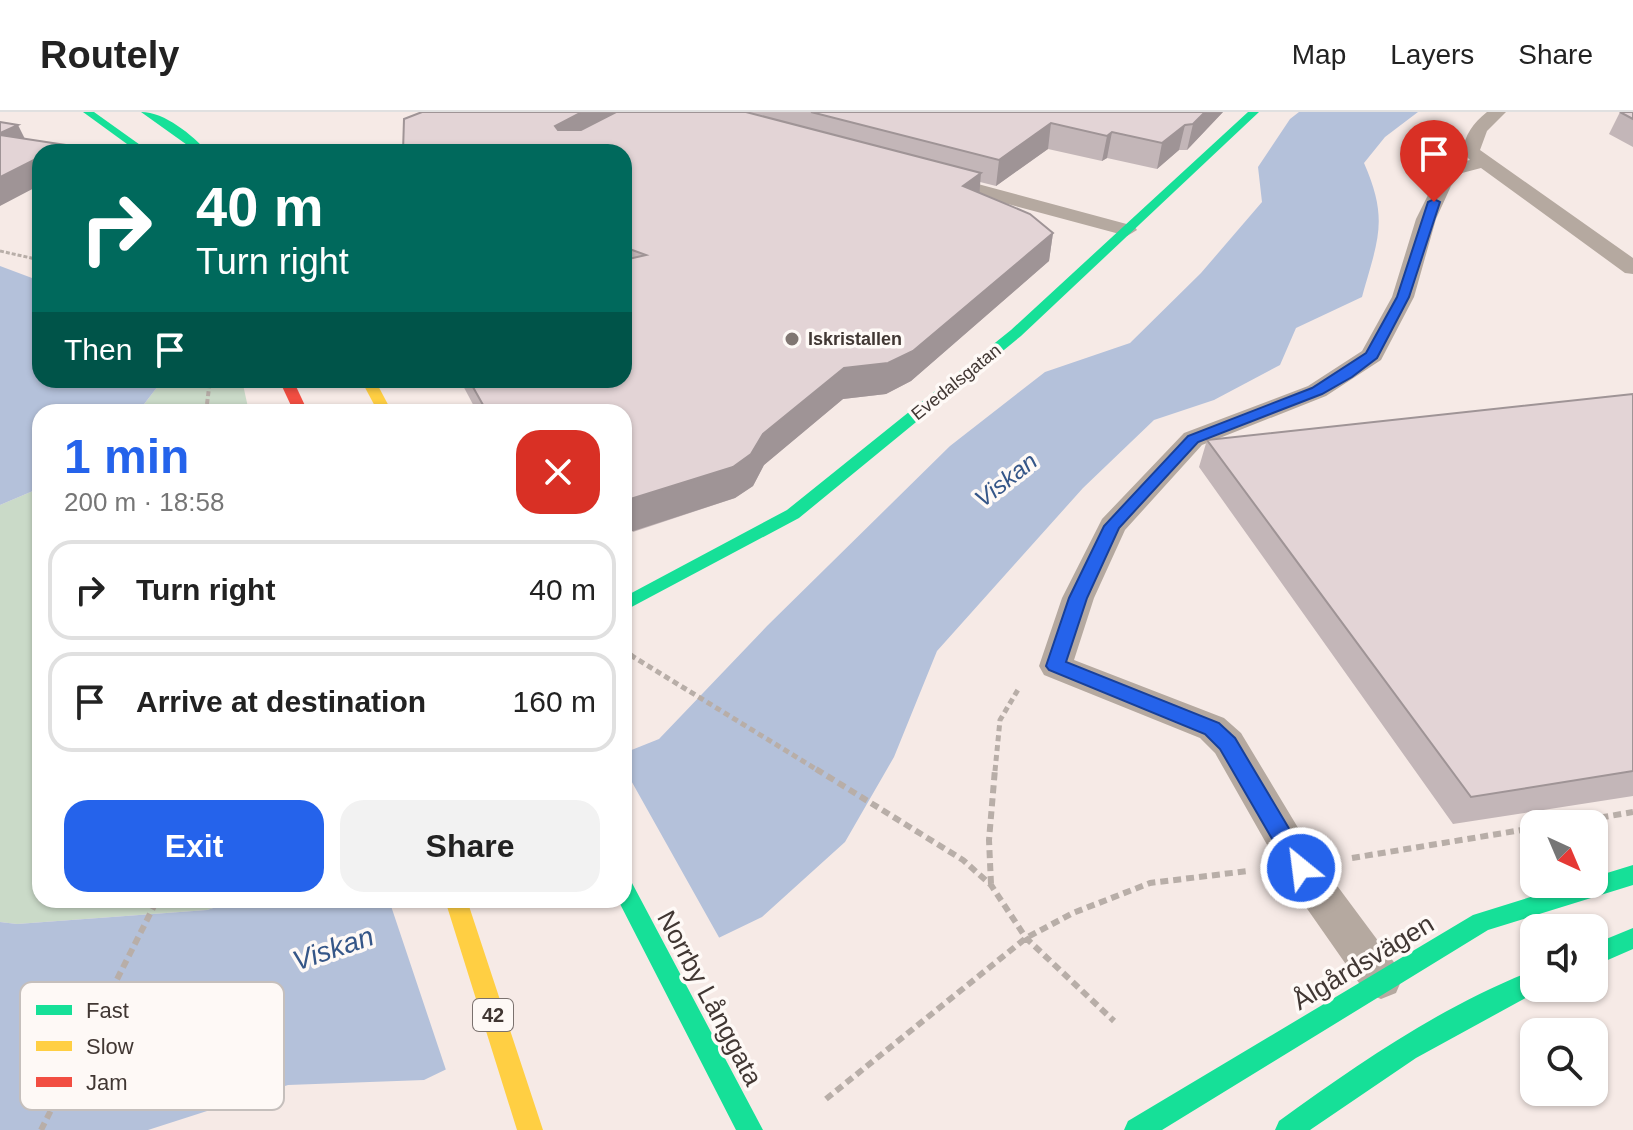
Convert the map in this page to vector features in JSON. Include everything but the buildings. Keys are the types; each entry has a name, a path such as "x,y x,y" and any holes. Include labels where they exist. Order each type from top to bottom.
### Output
{"street":[{"path":"88,112 134,144"},
{"path":"146,112 193,144"},
{"name":"Evedalsgatan","path":"632,601 793,514 1016,333 1254,112"},
{"name":"Ålgårdsvägen","path":"1137,1130 1381,979 1481,922 1633,875"},
{"name":"Norrby Långgata","path":"632,905 750,1130"},
{"name":"42","path":"459,908 530,1130"},
{"path":"1608,949 1632,938"},
{"path":"1288,1130 1364,1074 1520,988"}],"lane":[{"path":"1498,112 1484,121 1473,139 1471,152 1633,268"},
{"path":"1381,979 1301,868 1228,743 1212,728 1056,666 1078,598 1112,526 1193,439 1317,391 1372,355 1403,297 1426,219 1442,185 1455,169 1482,162"},
{"path":"914,173 1127,230"}],"path":[{"path":"0,251 32,258"},
{"path":"632,656 963,860 991,885 1026,938 1114,1021"},
{"path":"991,885 989,840 1000,720 1013,695 1031,673 1046,666 1056,666"},
{"path":"1608,816 1633,812"},
{"path":"826,1099 1026,938 1073,913 1150,883 1301,868 1520,830"},
{"path":"116,982 153,908"},
{"path":"41,1130 51,1110"}],"green space":[{"path":"156,388 244,388 247,404 144,404"},
{"path":"32,491 32,908 213,908 17,924 0,922 0,505"}],"water":[{"name":"Viskan","path":"1299,112 1418,112 1385,137 1364,163 1379,215 1373,260 1362,297 1296,328 1280,365 1214,400 1154,420 1083,488 937,651 894,757 845,842 762,917 424,1080 284,1086 284,982 20,982 20,1110 210,1110 148,1130 0,1130 0,922 17,924 213,908 632,908 632,750 659,739 767,626 950,446 1045,372 1130,343 1201,273 1262,202 1258,167 1290,119"},
{"path":"0,266 32,278 32,388 156,388 144,404 32,404 32,491 0,505"}],"pier":[{"path":"632,782 721,941 447,1073 392,908 632,908"}],"traffic: fast":[{"path":"88,112 134,144"},
{"path":"146,112 193,144"},
{"path":"632,601 793,514 1016,333 1254,112"},
{"path":"1137,1130 1481,922 1633,875"},
{"path":"632,905 750,1130"},
{"path":"1608,949 1633,938"},
{"path":"1288,1130 1407,1050 1520,988"}],"traffic: slow":[{"path":"372,388 381,404"},
{"path":"459,908 530,1130"}],"traffic: jam":[{"path":"290,388 297,404"}],"place":[{"name":"Iskristallen","path":"792,339"}],"route":[{"path":"1301,868 1228,743 1212,728 1056,666 1078,598 1112,526 1193,439 1317,391 1372,355 1403,297 1434,202"}]}
